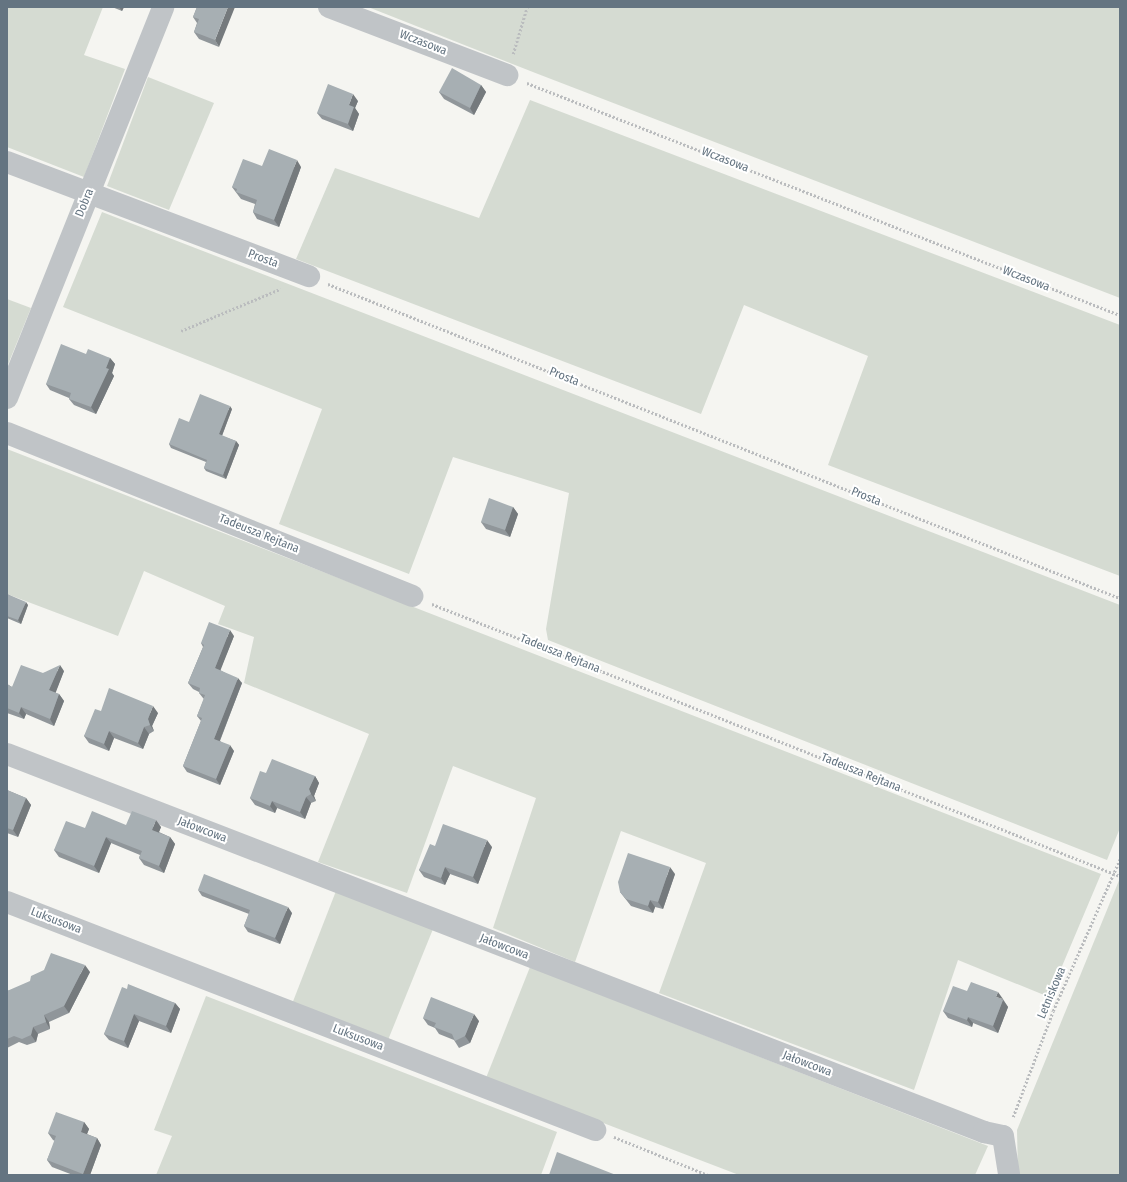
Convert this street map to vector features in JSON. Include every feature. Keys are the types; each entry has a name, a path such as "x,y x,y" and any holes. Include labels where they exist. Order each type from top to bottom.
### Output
{"street":[{"name":"Dobra","path":"7,398 163,7"},
{"name":"Wczasowa","path":"329,7 507,75"},
{"name":"Prosta","path":"7,162 88,194 309,276"},
{"name":"Tadeusza Rejtana","path":"7,433 413,596"},
{"name":"Jałowcowa","path":"7,754 984,1132 1003,1136"},
{"name":"Luksusowa","path":"7,902 595,1130"},
{"path":"1003,1136 1009,1175"}],"path":[{"path":"507,75 527,7"},
{"name":"Wczasowa","path":"507,75 1120,315"},
{"path":"181,331 309,276"},
{"name":"Prosta","path":"309,276 1120,598"},
{"name":"Tadeusza Rejtana","path":"413,596 1120,876"},
{"name":"Letniskowa","path":"1003,1136 1013,1119 1053,1011 1120,859"},
{"path":"595,1130 708,1175"}],"shaded area":[{"path":"7,7 103,7 84,55 125,69 84,177 7,147"},
{"path":"368,7 1120,7 1120,298 538,74"},
{"path":"148,77 214,103 169,210 107,186"},
{"path":"530,100 1120,325 1120,576 828,465 868,356 744,305 701,414 296,259 335,168 479,218"},
{"path":"102,212 1120,605 1120,828 1107,860 548,640 546,629 569,493 453,457 409,574 279,524 322,409 63,307"},
{"path":"7,299 31,308 7,367"},
{"path":"7,449 1101,874 1049,997 958,960 914,1090 659,993 706,863 621,831 575,962 493,928 536,798 453,766 407,893 318,862 369,734 244,683 254,637 218,624 225,606 144,571 118,636 7,594"},
{"path":"1120,878 1120,1175 1018,1175 1017,1130"},
{"path":"336,891 433,929 388,1040 292,1004"},
{"path":"530,967 988,1146 975,1175 739,1175 486,1078"},
{"path":"206,996 557,1132 541,1175 156,1175 172,1136 154,1130"}],"building":[{"path":"197,7 228,7 215,40 194,32 199,19 193,17"},
{"path":"452,68 481,85 470,108 439,92"},
{"path":"328,84 353,94 349,105 354,107 348,124 317,113"},
{"path":"269,149 297,160 274,220 253,212 257,200 236,192 237,189 232,187 243,159 262,166"},
{"path":"61,344 86,354 88,349 110,358 106,368 109,369 91,407 69,399 71,393 46,384"},
{"path":"200,394 230,406 219,434 236,441 223,475 204,468 207,460 169,444 179,418 189,422"},
{"path":"489,498 513,507 505,530 481,522"},
{"path":"7,594 26,602 18,620 7,616"},
{"path":"209,622 230,630 215,668 238,678 214,739 230,745 216,779 183,766 202,718 197,716 205,695 199,693 200,688 188,683 204,645 201,643"},
{"path":"21,665 43,673 60,665 49,690 59,694 50,719 21,707 19,713 7,708 7,684 12,687"},
{"path":"109,688 153,706 148,719 150,725 144,727 138,743 109,731 104,744 84,736 95,709 101,711"},
{"path":"272,759 315,776 309,789 311,794 306,797 300,812 272,801 270,806 250,798 260,771 266,773"},
{"path":"7,790 26,798 13,830 7,828"},
{"path":"92,811 126,825 132,811 156,820 152,830 170,837 159,866 139,858 142,851 106,837 94,866 54,850 66,821 85,828"},
{"path":"443,824 487,840 473,877 445,867 441,878 419,870 430,844 435,846"},
{"path":"628,853 670,867 658,902 650,900 648,906 626,899 620,892 618,882"},
{"path":"204,874 288,907 275,938 244,926 250,910 198,890"},
{"path":"51,953 85,965 64,1006 44,1015 46,1022 33,1027 31,1035 22,1039 14,1036 7,1039 7,991 30,981 31,976 44,970"},
{"path":"971,982 998,992 996,997 1003,1000 993,1026 968,1017 967,1020 943,1011 953,986 967,991"},
{"path":"128,984 175,1003 166,1026 134,1014 124,1041 104,1034 122,987 127,989"},
{"path":"431,997 474,1014 465,1036 455,1041 452,1034 434,1027 436,1023 423,1018"},
{"path":"56,1112 84,1122 81,1132 97,1138 83,1174 47,1160 56,1136 48,1133"},
{"path":"557,1152 616,1175 549,1175"}]}
